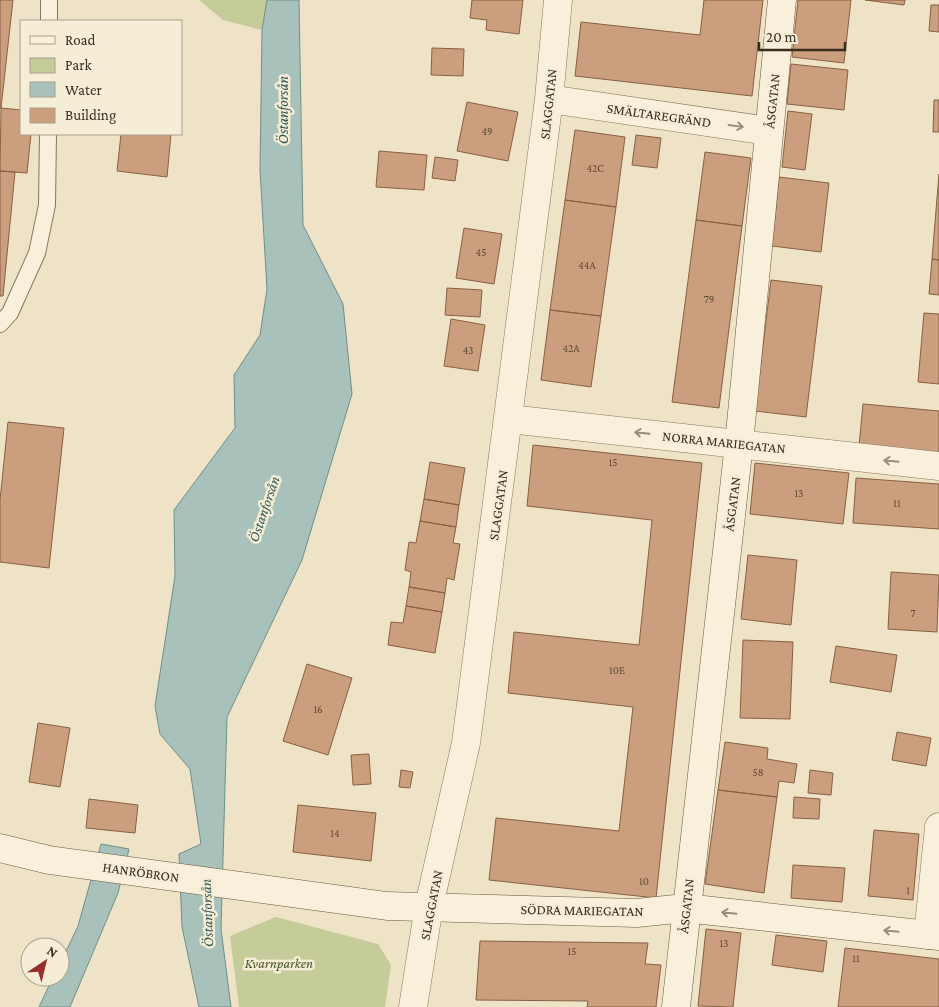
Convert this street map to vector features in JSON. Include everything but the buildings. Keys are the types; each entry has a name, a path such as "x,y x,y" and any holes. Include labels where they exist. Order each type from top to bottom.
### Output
{"street":[{"name":"SLAGGATAN","path":"412,1007 429,906 466,743 549,100 558,0"},
{"name":"ÅSGATAN","path":"676,1007 685,908 739,444 782,0"},
{"name":"SMÄLTAREGRÄND","path":"549,100 769,131"},
{"name":"NORRA MARIEGATAN","path":"509,419 939,466"},
{"path":"934,935 939,827"},
{"name":"HANRÖBRON","path":"0,848 49,860 225,884"},
{"name":"SÖDRA MARIEGATAN","path":"225,884 387,906 648,912 685,908 934,935"}],"lane":[{"path":"49,0 49,20"},
{"path":"0,324 10,313 37,253 47,205 48,135"}],"green space":[{"path":"199,0 267,0 262,30 223,20"},
{"name":"Kvarnparken","path":"276,917 378,944 391,965 385,1007 239,1007 230,936"}],"water":[{"name":"Östanforsån","path":"267,0 299,0 303,225 343,304 352,394 302,560 227,717 221,929 231,1007 199,1007 182,927 179,854 201,844 190,769 160,734 155,706 175,576 174,510 235,428 234,375 260,335 267,289 260,170 262,30"},
{"path":"101,844 129,849 118,893 70,1007 39,1007 48,987 70,987 70,943 78,926"}]}
